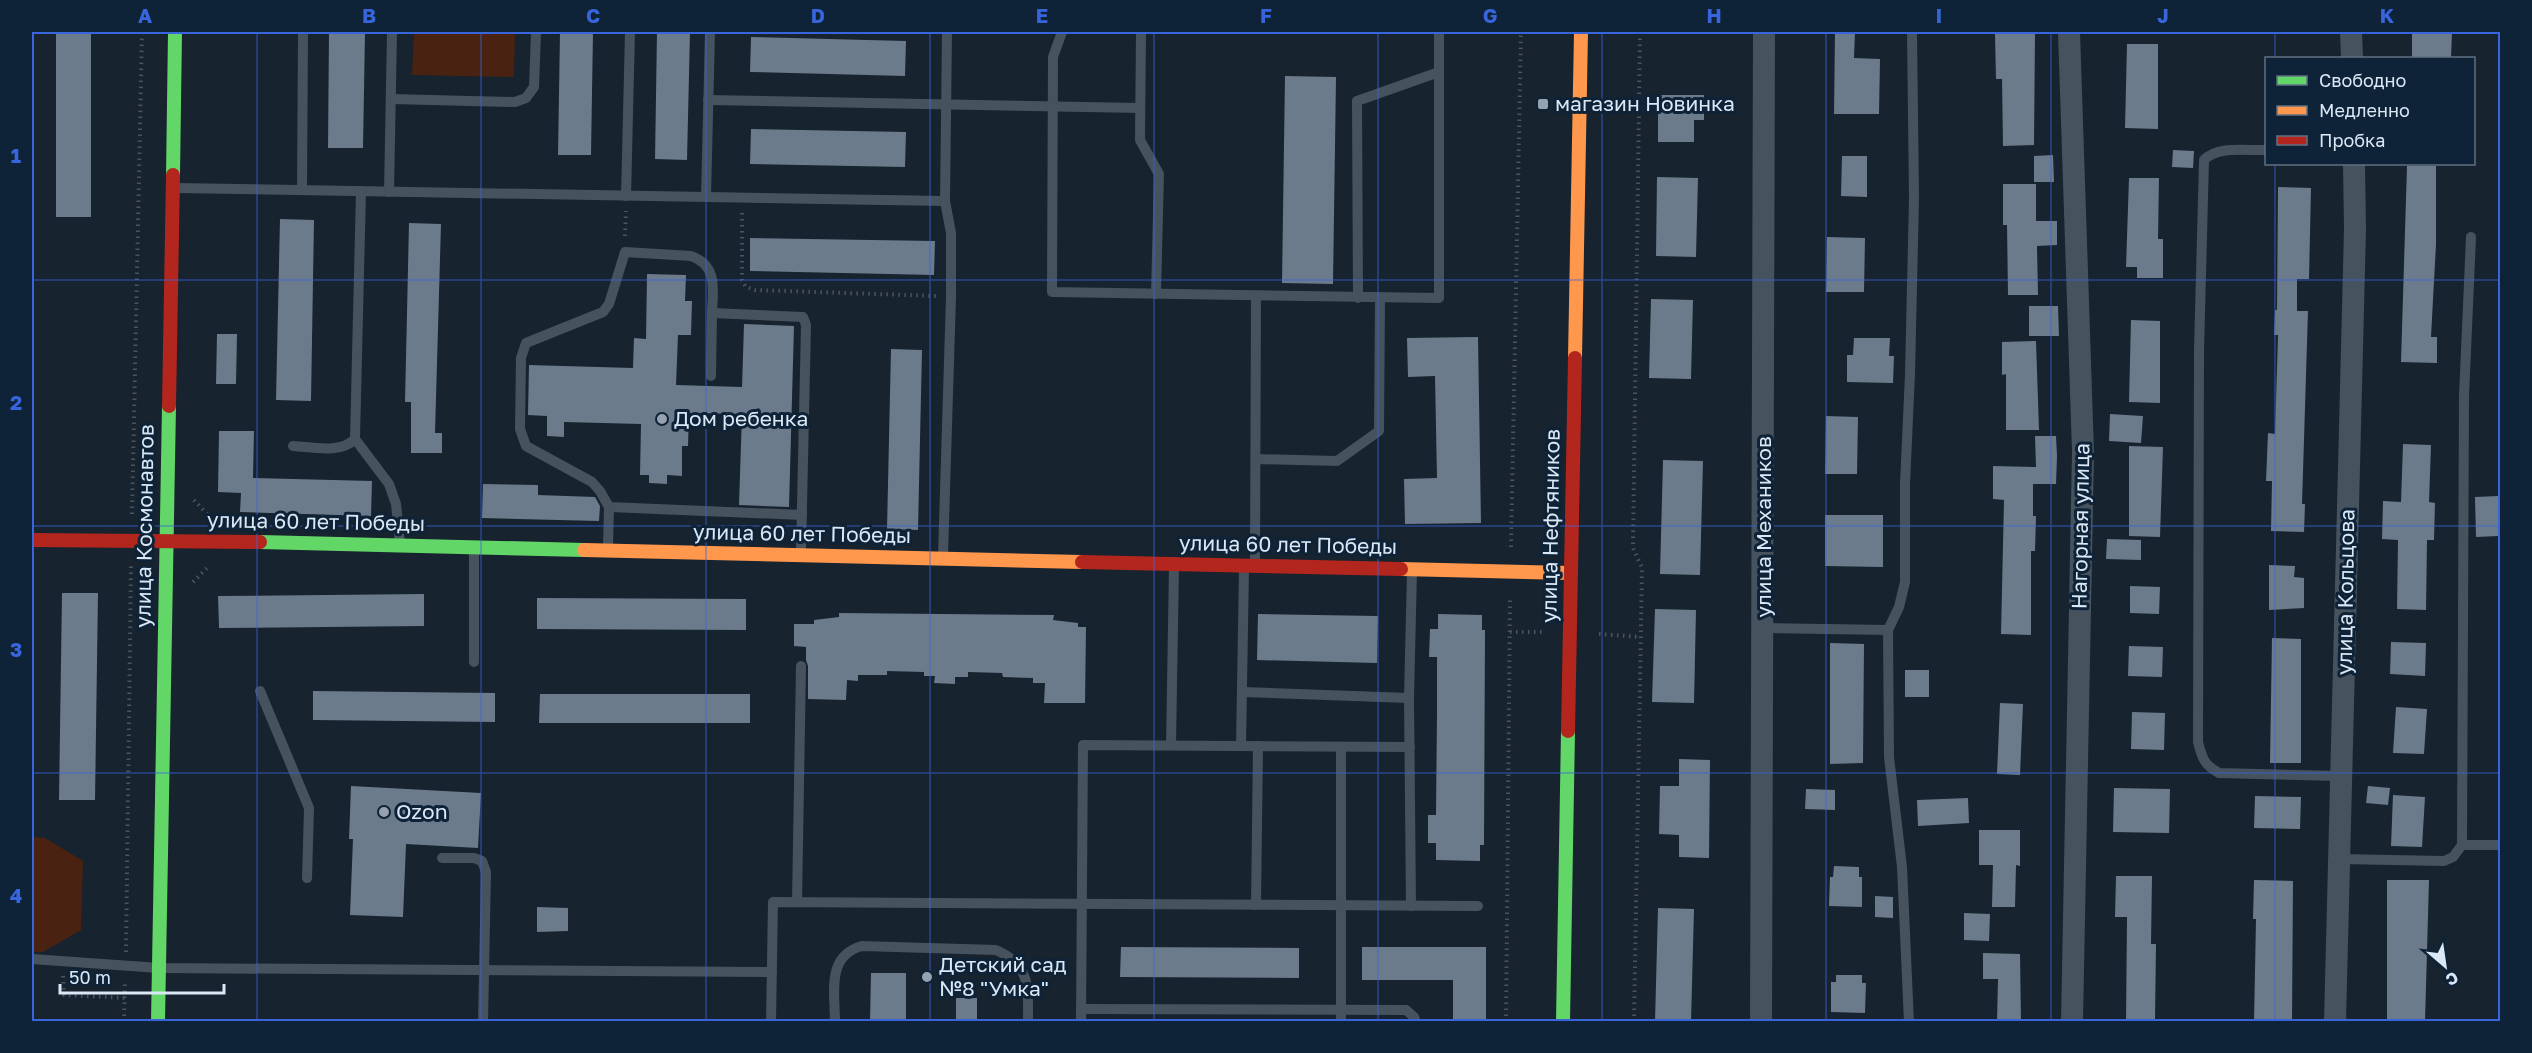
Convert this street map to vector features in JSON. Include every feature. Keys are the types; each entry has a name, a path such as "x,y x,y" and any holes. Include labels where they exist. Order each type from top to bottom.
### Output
{"main road":[{"name":"улица Космонавтов","path":"158,1022 175,32"},
{"name":"улица Нефтяников","path":"1563,1022 1581,32"},
{"name":"улица 60 лет Победы","path":"32,540 166,540 401,545 1571,573"}],"street":[{"name":"улица Механиков","path":"1761,1022 1764,32"},
{"name":"Нагорная улица","path":"2069,32 2083,452 2073,1022"},
{"path":"2351,32 2352,57"},
{"name":"улица Кольцова","path":"2335,1022 2355,229 2354,165"}],"lane":[{"path":"302,190 303,32"},
{"path":"389,192 392,32"},
{"path":"391,99 515,102 526,98 534,87 536,32"},
{"path":"626,196 630,32"},
{"path":"706,197 710,32"},
{"path":"943,558 951,297 951,233 945,201 947,32"},
{"path":"1062,32 1053,57 1052,292 1358,298 1439,298 1439,32"},
{"path":"1141,32 1140,140 1159,174 1156,294"},
{"path":"1910,1022 1902,867 1889,757 1888,630 1899,607 1905,582 1905,484 1914,198 1912,32"},
{"path":"1358,298 1357,101 1439,72"},
{"path":"708,100 1140,108"},
{"path":"2265,150 2222,151 2210,154 2204,160 2199,363 2198,742 2202,758 2208,767 2219,773 2341,776"},
{"path":"172,188 945,201"},
{"path":"361,191 355,439 389,484 396,504 401,545"},
{"path":"2339,859 2444,861 2453,857 2462,845 2463,396 2471,237"},
{"path":"608,551 609,507 600,491 592,482 526,446 520,429 521,358 526,343 603,312 609,304 625,252 691,256 699,259 710,270 713,280 711,376"},
{"path":"1241,746 1242,692 1256,459 1256,296"},
{"path":"1256,459 1337,460 1379,431 1380,298"},
{"path":"712,313 793,315 803,317 806,325 801,555"},
{"path":"293,446 348,446 355,439"},
{"path":"609,507 802,515"},
{"path":"474,547 474,662"},
{"path":"1171,745 1174,563"},
{"path":"1411,906 1409,698 1412,569"},
{"path":"1763,628 1888,630"},
{"path":"796,902 801,666"},
{"path":"260,692 309,808 311,818 307,878"},
{"path":"1242,692 1409,698"},
{"path":"1081,1022 1083,745 1410,747"},
{"path":"1256,905 1258,746"},
{"path":"1341,747 1341,1022"},
{"path":"2462,845 2500,845"},
{"path":"442,858 474,858 482,861 486,872 483,1022"},
{"path":"771,1022 773,902 1478,906"},
{"path":"835,1022 836,970 840,959 849,950 862,946 996,950 1010,956 1021,967 1027,982 1028,1022"},
{"path":"32,959 159,968 772,972"},
{"path":"1081,1009 1406,1010 1416,1022"}],"path":[{"path":"1506,1022 1510,572 1521,32"},
{"path":"1634,1022 1642,568 1633,548 1640,32"},
{"path":"625,252 626,196"},
{"path":"743,198 742,280 747,287 755,290 951,297"},
{"path":"1510,632 1548,632"},
{"path":"1599,634 1641,637"},
{"path":"63,961 64,995 125,998"}],"shaded area":[{"path":"414,32 515,32 514,77 412,75"},
{"path":"32,837 45,838 83,861 81,930 43,952 32,952"}],"building":[{"path":"56,32 91,32 91,217 56,217"},
{"path":"329,32 365,32 363,148 328,148"},
{"path":"560,32 593,32 591,155 558,155"},
{"path":"657,32 690,32 687,160 655,159"},
{"path":"1835,32 1855,32 1854,58 1880,59 1879,114 1834,114"},
{"path":"2412,32 2452,32 2451,57 2412,57"},
{"path":"2035,33 2034,145 2003,146 2002,79 1996,79 1995,34"},
{"path":"751,37 906,41 905,76 750,72"},
{"path":"2127,44 2158,44 2158,129 2125,128"},
{"path":"1285,76 1336,77 1333,284 1282,283"},
{"path":"1658,95 1704,95 1704,120 1694,120 1694,142 1658,142"},
{"path":"751,129 906,132 905,167 750,164"},
{"path":"2173,150 2194,151 2193,168 2172,167"},
{"path":"2053,155 2054,182 2034,182 2034,156"},
{"path":"1842,156 1867,156 1867,197 1841,196"},
{"path":"2407,166 2436,166 2436,244 2431,337 2437,337 2437,363 2401,362"},
{"path":"1657,177 1698,178 1696,257 1656,256"},
{"path":"2129,178 2159,178 2158,239 2163,239 2163,278 2137,278 2137,267 2126,267"},
{"path":"2003,184 2036,184 2036,221 2057,221 2057,245 2037,246 2038,295 2008,295 2007,225 2003,225"},
{"path":"2278,187 2311,188 2309,279 2297,279 2297,311 2308,311 2302,504 2305,504 2304,532 2271,531 2272,481 2266,481 2268,433 2275,434 2278,335 2274,335 2275,310 2277,310"},
{"path":"280,219 314,220 311,401 276,400"},
{"path":"409,223 441,224 435,433 442,433 442,453 411,453 411,402 405,402"},
{"path":"1827,237 1865,238 1864,292 1826,292"},
{"path":"750,238 935,241 934,275 750,271"},
{"path":"647,274 686,275 685,301 692,301 691,335 678,335 676,385 742,387 744,324 794,326 789,507 739,505 742,414 689,413 688,446 682,446 682,476 667,475 667,484 649,483 649,475 640,475 641,424 564,422 564,437 547,436 547,416 528,415 529,365 633,368 634,338 646,339"},
{"path":"1651,299 1693,300 1691,379 1649,378"},
{"path":"2029,306 2058,306 2059,336 2029,336"},
{"path":"2131,320 2160,321 2160,403 2129,402"},
{"path":"217,334 237,334 236,384 216,384"},
{"path":"1478,337 1481,523 1405,524 1404,479 1437,478 1435,376 1408,377 1407,338"},
{"path":"1854,338 1890,338 1889,356 1894,356 1893,383 1847,382 1847,355 1853,355"},
{"path":"2036,341 2039,430 2006,430 2006,374 2002,375 2002,342"},
{"path":"891,349 922,350 918,530 887,529"},
{"path":"2110,414 2143,416 2141,443 2109,441"},
{"path":"1826,416 1858,417 1857,474 1825,474"},
{"path":"219,431 254,431 253,478 372,481 371,516 240,512 241,493 218,492"},
{"path":"2035,436 2056,436 2057,456 2056,484 2033,484 2033,516 2036,516 2035,551 2031,551 2031,635 2001,634 2004,500 1993,499 1993,466 2036,467"},
{"path":"2403,444 2431,445 2429,502 2435,503 2434,540 2427,540 2426,610 2397,609 2398,540 2382,539 2383,501 2401,502"},
{"path":"2129,446 2163,447 2160,537 2129,536"},
{"path":"1663,460 1703,461 1700,575 1660,574"},
{"path":"483,484 538,485 538,495 595,497 600,506 599,521 482,518"},
{"path":"2499,496 2499,536 2476,537 2475,497"},
{"path":"1825,515 1883,515 1883,567 1825,566"},
{"path":"2107,539 2141,540 2141,560 2106,559"},
{"path":"2269,565 2295,566 2294,577 2304,578 2304,608 2269,610"},
{"path":"2130,586 2160,587 2159,614 2130,613"},
{"path":"62,593 98,593 95,800 59,800"},
{"path":"424,594 424,626 219,628 218,596"},
{"path":"537,598 746,599 746,630 537,629"},
{"path":"1655,609 1696,610 1694,703 1652,702"},
{"path":"839,613 1054,615 1053,620 1078,623 1078,627 1086,627 1085,703 1044,703 1045,683 1033,683 1033,678 1003,677 1002,673 968,672 968,677 955,677 955,684 934,683 935,676 924,676 924,672 887,671 887,675 858,675 858,681 847,680 846,700 808,699 806,647 794,646 794,624 814,624 814,620 839,617"},
{"path":"1258,614 1378,616 1377,663 1257,660"},
{"path":"1438,614 1482,615 1482,630 1485,630 1484,845 1480,845 1480,861 1436,860 1436,843 1428,843 1428,815 1436,815 1437,713 1437,657 1429,657 1430,629 1438,629"},
{"path":"2272,638 2301,639 2301,763 2270,763"},
{"path":"2391,642 2426,643 2425,676 2390,674"},
{"path":"1830,643 1864,644 1863,763 1830,764"},
{"path":"2129,646 2163,647 2162,677 2128,676"},
{"path":"1905,670 1929,670 1929,697 1905,697"},
{"path":"313,691 495,693 495,722 313,720"},
{"path":"540,694 750,694 750,723 539,723"},
{"path":"2000,703 2023,704 2020,775 1997,774"},
{"path":"2396,707 2427,709 2424,754 2393,753"},
{"path":"2132,712 2165,713 2164,750 2131,749"},
{"path":"1679,759 1710,760 1709,858 1679,857 1679,835 1659,834 1660,786 1679,786"},
{"path":"351,786 481,793 478,848 406,844 403,917 350,915 353,839 349,839"},
{"path":"2368,786 2390,788 2388,805 2366,803"},
{"path":"2114,788 2170,789 2169,833 2113,832"},
{"path":"1806,789 1835,790 1835,810 1805,809"},
{"path":"2393,795 2425,797 2422,847 2391,846"},
{"path":"2255,796 2301,797 2300,829 2254,828"},
{"path":"1968,798 1969,823 1918,826 1917,800"},
{"path":"1979,830 2020,830 2020,866 2016,865 2015,907 1992,907 1993,865 1979,865"},
{"path":"1834,866 1859,867 1859,877 1862,877 1862,907 1829,906 1830,877 1833,877"},
{"path":"2116,876 2152,876 2151,944 2156,944 2155,1022 2126,1022 2127,917 2115,917"},
{"path":"2254,880 2293,881 2292,1022 2254,1022 2256,919 2253,919"},
{"path":"2387,880 2429,880 2425,1022 2387,1022"},
{"path":"1875,896 1893,897 1893,918 1875,917"},
{"path":"537,907 568,908 568,931 537,932"},
{"path":"1658,908 1694,909 1691,1022 1655,1022"},
{"path":"1964,913 1990,914 1989,941 1964,940"},
{"path":"1121,947 1299,948 1299,978 1120,977"},
{"path":"1362,947 1486,947 1486,1022 1453,1022 1453,980 1362,980"},
{"path":"1983,953 2020,954 2021,1022 1997,1022 1998,979 1983,979"},
{"path":"871,973 906,973 906,1022 870,1022"},
{"path":"1836,975 1862,975 1862,983 1866,983 1865,1013 1831,1012 1831,982 1836,982"},
{"path":"956,998 977,998 977,1022 956,1022"}],"traffic: fast":[{"path":"173,175 175,32"},
{"path":"158,1022 169,406"},
{"path":"260,542 584,550"},
{"path":"1563,1022 1568,731"}],"traffic: slow":[{"path":"1575,358 1581,32"},
{"path":"584,550 1082,562"},
{"path":"1401,569 1571,573"}],"traffic: jam":[{"path":"169,406 173,175"},
{"path":"1568,731 1575,358"},
{"path":"32,540 260,542"},
{"path":"1082,562 1401,569"}],"place":[{"name":"магазин Новинка","path":"1543,104"},
{"name":"Дом ребенка","path":"662,419"},
{"name":"Ozon","path":"384,812"},
{"name":"Детский сад №8 \"Умка\"","path":"927,977"}]}
